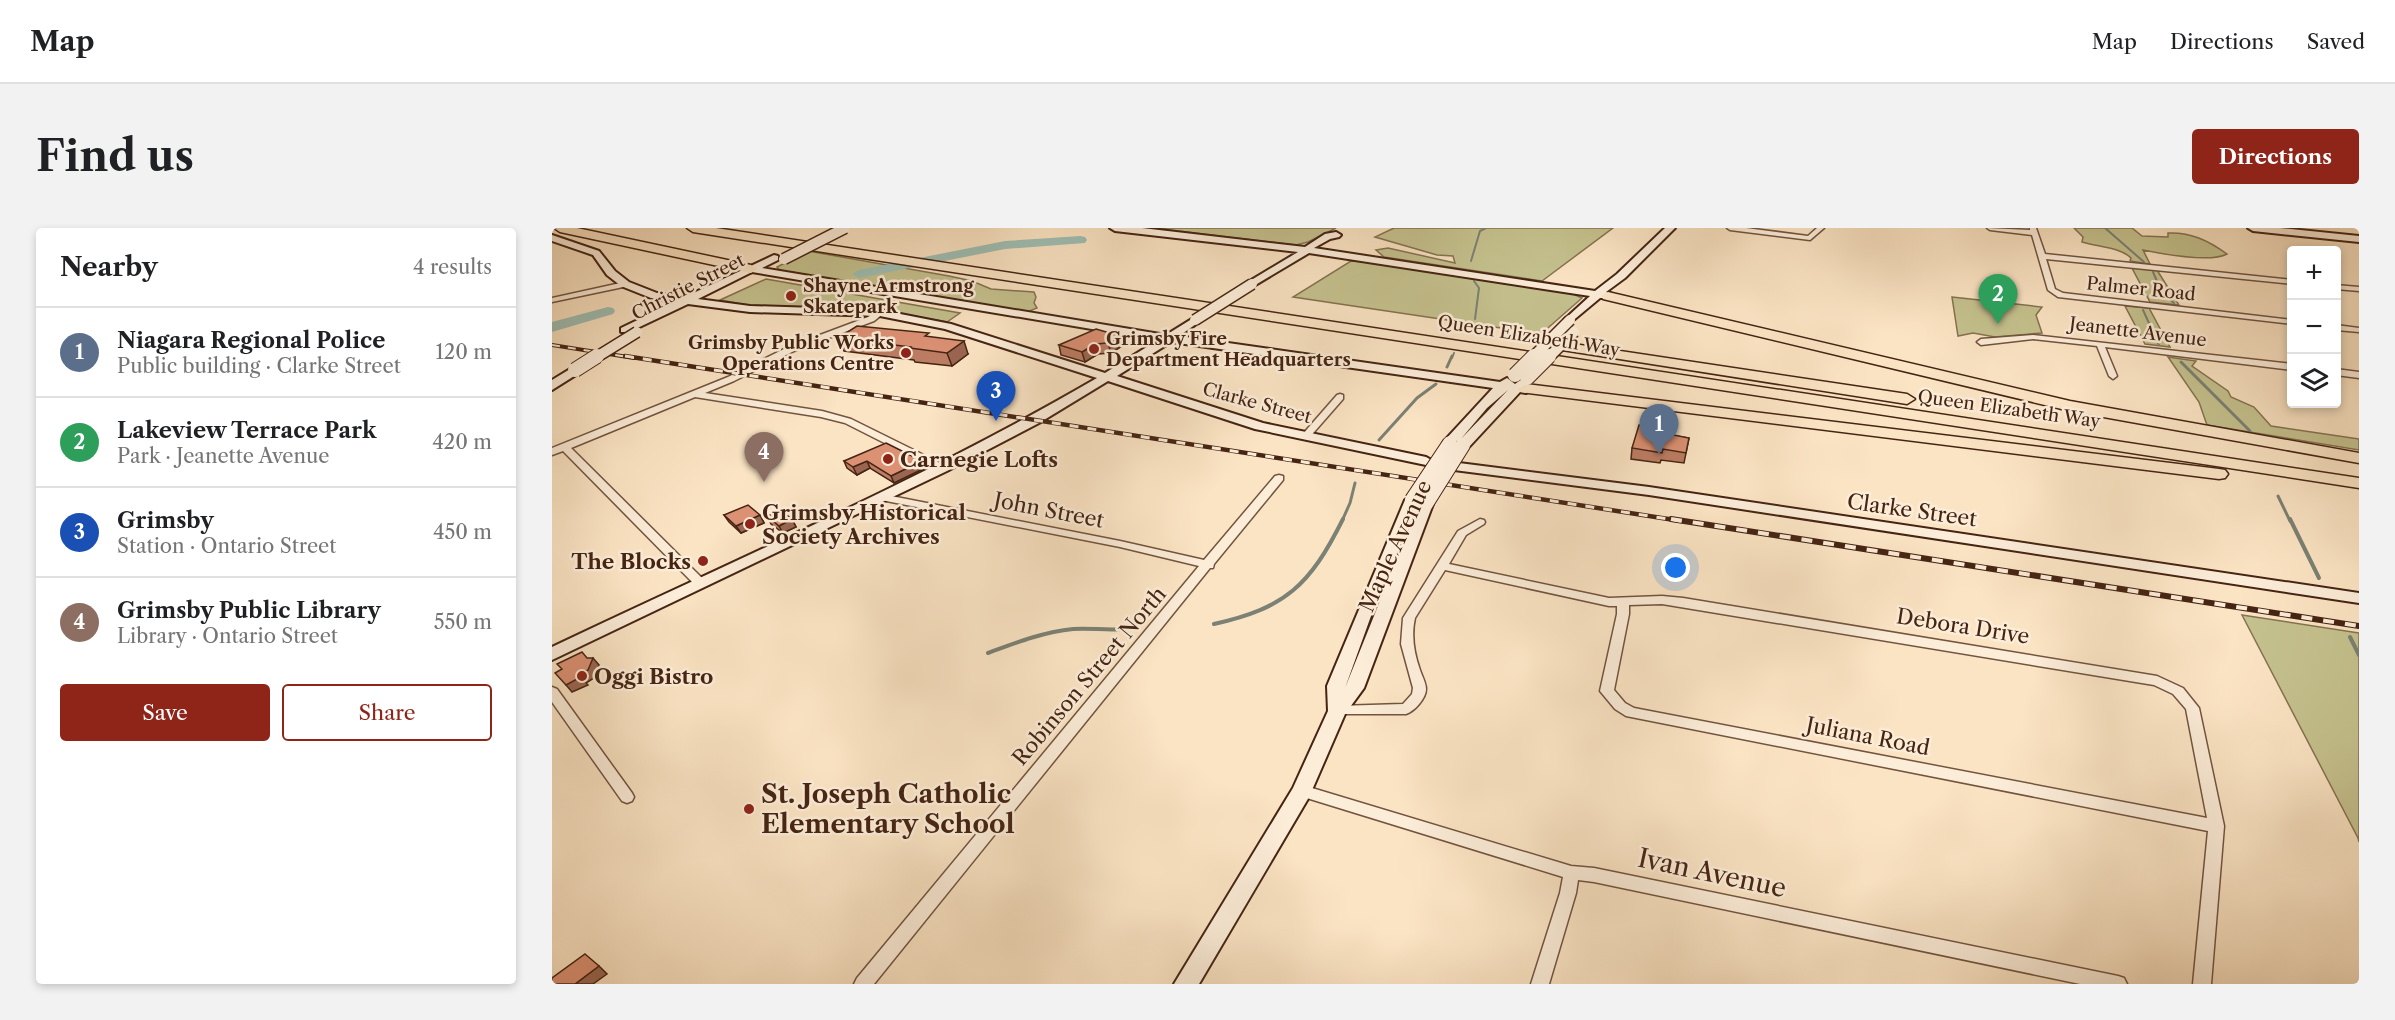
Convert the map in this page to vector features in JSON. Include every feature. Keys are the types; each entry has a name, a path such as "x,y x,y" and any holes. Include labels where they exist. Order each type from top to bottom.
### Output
{"highway":[{"path":"560,228 755,270"},
{"name":"Queen Elizabeth Way","path":"693,228 900,260 962,258 2359,468"},
{"name":"Queen Elizabeth Way","path":"768,228 933,259 2359,483"},
{"path":"1602,295 1691,314 1958,381 2070,406 2359,458"},
{"path":"1521,382 2359,492"}],"street":[{"name":"Christie Street","path":"779,258 833,228"},
{"name":"Christie Street","path":"552,376 569,369 631,331 845,228"},
{"path":"1114,228 1309,249 1602,295"},
{"name":"Maple Avenue","path":"1457,444 1521,382 1551,357 1612,280 1621,276 1670,228"},
{"path":"1730,228 1810,238 1821,228"},
{"path":"1990,228 2034,230"},
{"path":"2253,228 2359,239"},
{"name":"Palmer Road","path":"2034,230 2052,290 2061,295 2287,321"},
{"path":"552,654 942,468 1034,420 1128,362 1149,352 1167,338 1309,249 1317,248 1339,234"},
{"path":"552,238 596,253 611,273 625,284"},
{"path":"2042,256 2287,281"},
{"path":"755,270 1167,338 1503,386"},
{"path":"552,300 625,284"},
{"name":"Clarke Street","path":"625,284 655,296 689,302 764,310 880,313 947,326 1222,415 1305,437 1426,461"},
{"path":"2341,287 2359,289"},
{"path":"552,452 695,394 791,349 871,319 880,313"},
{"path":"2341,328 2359,330"},
{"name":"Jeanette Avenue","path":"1981,342 2033,337 2287,368"},
{"path":"2100,344 2113,376"},
{"name":"Christie Street","path":"552,386 569,369"},
{"path":"2341,373 2359,375"},
{"name":"Maple Avenue","path":"1186,984 1302,791 1337,711 1355,688 1419,502 1482,405 1503,386 1521,382"},
{"path":"695,394 805,411 848,421 942,468"},
{"path":"1305,437 1340,397"},
{"path":"565,447 700,583"},
{"name":"Clarke Street","path":"1459,467 1649,491 2359,598"},
{"name":"Robinson Street North","path":"863,984 1102,691 1280,478"},
{"name":"John Street","path":"881,497 1120,544 1209,565"},
{"name":"Maple Avenue","path":"1337,711 1406,709 1414,702 1420,688 1406,642 1405,629 1409,618 1462,533 1480,522"},
{"name":"Debora Drive","path":"1442,566 1609,603 1662,600 1683,602 2157,681 2178,691 2192,708 2216,826 2202,984"},
{"name":"Juliana Road","path":"1623,603 1623,614 1607,691 1620,706 1632,712 2216,826"},
{"path":"552,692 627,797"},
{"name":"Ivan Avenue","path":"1302,791 1571,873 1594,875 2118,984"},
{"path":"1540,984 1571,873"}],"shaded area":[{"path":"1153,228 1336,228 1308,242 1296,245"},
{"path":"1394,228 1613,228 1542,281 1384,257 1376,250 1388,248 1455,263 1453,256 1437,255 1375,237"},
{"path":"2074,228 2132,228 2142,236 2168,237 2168,233 2184,234 2206,241 2227,254 2219,257 2198,258 2143,250 2150,264 2130,261 2131,258 2121,252 2082,242 2083,237"},
{"path":"808,251 949,276 972,281 991,289 1034,292 1036,297 1034,303 1037,308 1025,313 780,271 777,267"},
{"path":"1351,261 1372,262 1573,294 1582,298 1541,334 1293,297"},
{"path":"2132,268 2157,270 2179,305 2150,302"},
{"path":"766,279 960,313 947,322 883,310 748,305 720,300"},
{"path":"1952,297 2042,307 2036,315 2042,333 1995,337 1973,333 1958,336"},
{"path":"2125,306 2149,308 2170,347 2145,344"},
{"path":"2168,357 2196,361 2192,366 2228,391 2231,397 2254,407 2271,426 2359,439 2359,450 2207,425 2199,402"},
{"path":"2242,615 2359,633 2359,842 2358,838"}],"building":[{"path":"857,326 929,333 925,336 964,341 947,353 838,338"},
{"path":"1096,329 1120,336 1108,343 1095,344 1082,352 1059,345"},
{"path":"1639,425 1654,427 1653,431 1689,438 1686,453 1663,449 1662,453 1632,448"},
{"path":"886,443 922,461 891,476 867,461 853,467 844,461"},
{"path":"748,505 760,515 736,526 724,515"},
{"path":"780,510 792,519 779,526 767,516"},
{"path":"582,652 587,658 593,658 588,670 580,675 581,677 566,685 555,673 562,669 557,664"},
{"path":"585,954 599,966 575,984 552,984 552,978"}],"waterway":[{"path":"1471,261 1480,231 1486,228"},
{"path":"2105,228 2144,262"},
{"path":"859,274 1005,245 1080,240"},
{"path":"2153,272 2162,293 2174,303"},
{"path":"1474,281 1479,288 1475,319"},
{"path":"2143,310 2159,345"},
{"path":"552,327 608,311"},
{"path":"1452,358 1454,353"},
{"path":"1447,367 1452,356"},
{"path":"2181,362 2250,431"},
{"path":"1379,440 1417,398 1436,384"},
{"path":"1342,520 1355,483"},
{"path":"2278,496 2290,521"},
{"path":"2290,519 2319,578"},
{"path":"1214,624 1260,610 1293,590 1319,561 1342,520"},
{"path":"988,653 1029,638 1062,630 1121,629 1137,626"},
{"path":"2350,637 2359,655"}],"railway":[{"path":"552,345 634,358"},
{"path":"625,356 1681,521"},
{"path":"1671,519 2359,626"}],"place":[{"name":"Shayne Armstrong Skatepark","path":"791,296"},
{"name":"Lakeview Terrace Park","path":"1998,324"},
{"name":"Grimsby Fire Department Headquarters","path":"1094,349"},
{"name":"Grimsby Public Works Operations Centre","path":"906,353"},
{"name":"Grimsby","path":"996,421"},
{"name":"Niagara Regional Police","path":"1659,454"},
{"name":"Carnegie Lofts","path":"888,459"},
{"name":"Grimsby Public Library","path":"764,482"},
{"name":"Grimsby Historical Society Archives","path":"750,524"},
{"name":"The Blocks","path":"703,561"},
{"name":"Oggi Bistro","path":"582,676"},
{"name":"St. Joseph Catholic Elementary School","path":"749,809"}]}
